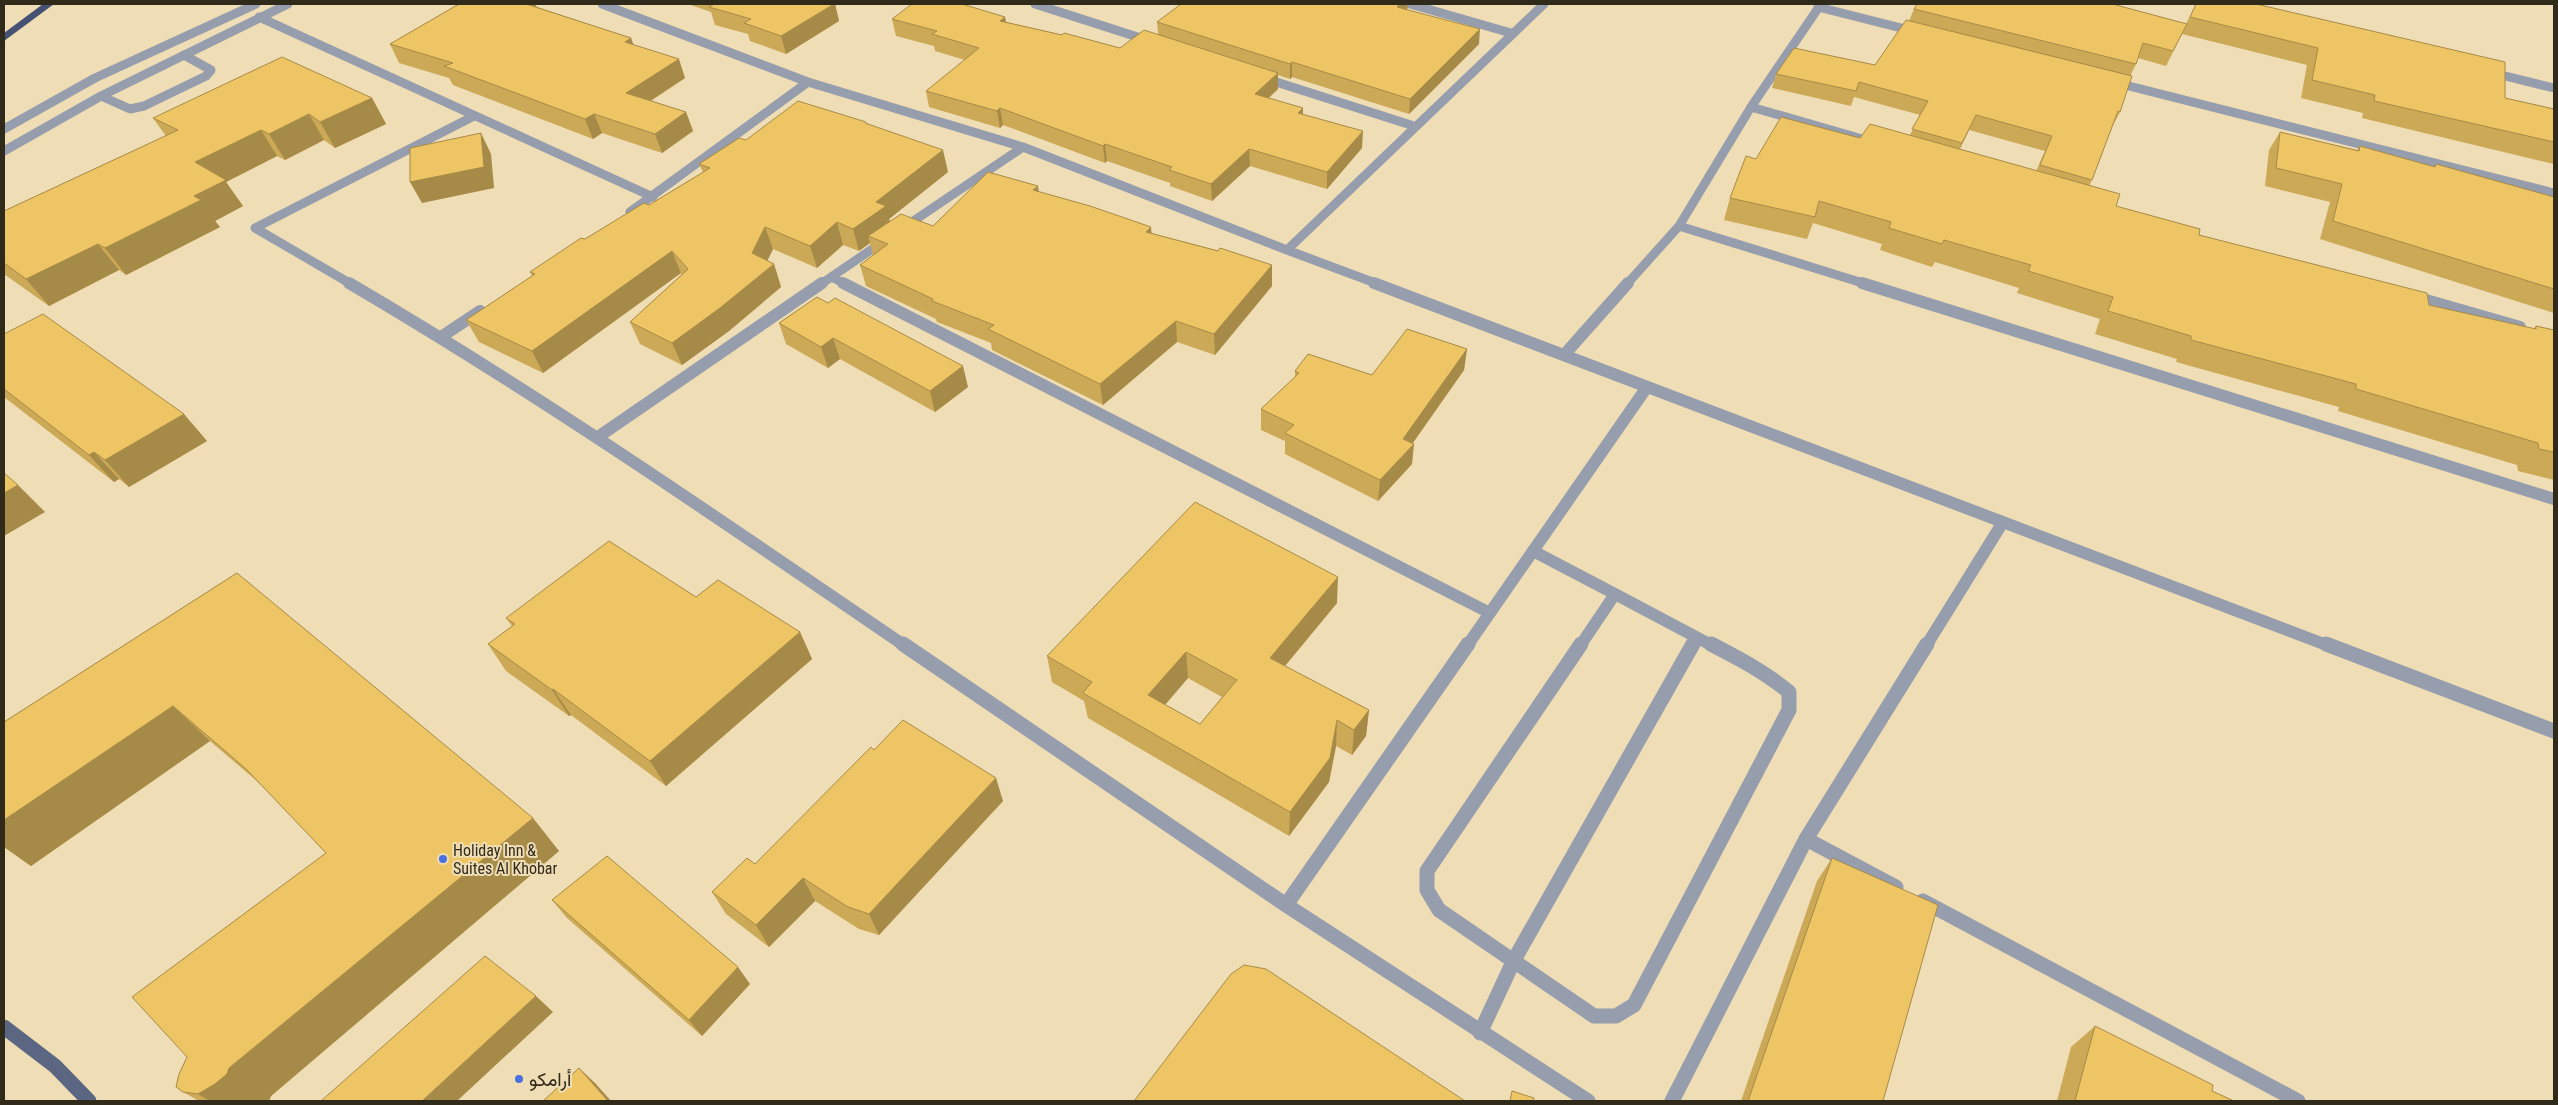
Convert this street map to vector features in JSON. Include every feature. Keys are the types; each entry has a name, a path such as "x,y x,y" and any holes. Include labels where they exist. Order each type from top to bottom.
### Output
{"highway":[{"path":"4,38 49,4"}],"main road":[{"path":"4,1027 55,1066 89,1101"}],"street":[{"path":"4,129 95,78 256,4"},
{"path":"4,150 101,96 288,4"},
{"path":"602,4 808,82 1023,147 1287,250 2554,731"},
{"path":"1035,4 1163,46"},
{"path":"1410,4 1511,33"},
{"path":"1287,250 1511,33 1544,4"},
{"path":"1564,355 1679,226 1751,107 1819,6 1925,34"},
{"path":"259,17 653,197"},
{"path":"101,96 130,109 144,106 206,76 211,70 184,55"},
{"path":"2478,70 2554,88"},
{"path":"1256,75 1414,126"},
{"path":"2099,78 2554,193"},
{"path":"620,218 653,197 808,82"},
{"path":"1751,107 1885,145"},
{"path":"474,116 255,228 441,337 598,437 1286,905 1480,1033 1588,1101"},
{"path":"598,437 1023,147"},
{"path":"1679,226 2554,499"},
{"path":"831,277 1490,613"},
{"path":"2401,293 2535,331"},
{"path":"441,337 490,305"},
{"path":"1286,905 1648,387"},
{"path":"1672,1101 1806,839 2003,522"},
{"path":"1533,551 1615,594 1775,679 1789,692 1789,710 1634,1005 1616,1016 1594,1016 1439,910 1427,890 1427,871 1615,594"},
{"path":"1480,1033 1514,960 1697,638"},
{"path":"1806,839 2298,1101"}],"building":[{"path":"459,4 526,4 631,38 625,42 679,59 626,93 686,112 655,134 594,114 585,119 444,66 453,63 390,44"},
{"path":"714,4 834,4 781,36 744,23 751,19 709,7"},
{"path":"912,4 962,4 1005,17 1000,21 1062,35 1064,33 1120,48 1144,30 1278,73 1255,94 1303,108 1298,113 1363,131 1327,172 1249,149 1211,184 1169,170 1172,167 1105,144 1103,146 1000,108 997,111 926,91 979,48 932,34 937,31 892,19"},
{"path":"1181,4 1400,4 1397,7 1480,29 1410,99 1157,22"},
{"path":"1917,4 2116,4 2187,24 2173,51 2143,43 2136,64 1914,9"},
{"path":"2196,4 2256,4 2505,62 2505,98 2554,109 2554,142 2374,101 2375,95 2312,80 2318,48 2190,17"},
{"path":"1906,20 2132,76 2120,112 2118,111 2092,180 2040,165 2052,136 1976,115 1962,143 1912,129 1928,101 1859,82 1856,91 1776,74 1794,48 1875,65"},
{"path":"282,57 372,98 320,122 309,114 269,134 261,130 195,162 226,180 194,196 201,200 105,248 98,244 26,279 4,263 4,211 178,130 153,118"},
{"path":"798,101 866,122 943,150 876,202 886,206 853,229 837,222 810,246 765,227 752,253 774,264 720,308 672,343 630,322 688,269 672,251 532,351 466,320 535,274 530,272 581,238 585,239 644,203 649,205 710,168 699,164 739,138 746,140"},
{"path":"1781,117 1860,138 1870,124 2120,194 2116,206 2200,229 2199,235 2427,293 2429,305 2536,329 2536,326 2554,330 2554,452 2539,449 2538,443 2356,389 2356,384 2191,340 2191,336 2108,311 2113,297 2028,271 2031,265 1944,240 1942,244 1889,228 1891,222 1819,201 1815,217 1730,198 1746,156 1756,159"},
{"path":"2280,132 2359,151 2360,146 2435,167 2436,164 2554,197 2554,289 2333,221 2342,184 2276,168"},
{"path":"481,133 484,167 410,182 410,148"},
{"path":"988,172 1038,186 1033,190 1090,206 1151,227 1146,232 1218,251 1220,248 1272,265 1214,334 1176,321 1100,384 988,329 994,325 932,301 933,299 860,265 888,244 868,236 901,214 933,226"},
{"path":"817,297 828,303 835,298 963,366 930,391 833,338 821,347 779,323"},
{"path":"43,314 184,414 105,460 94,452 89,455 4,389 4,334"},
{"path":"1407,329 1467,349 1403,439 1414,444 1380,480 1285,433 1294,425 1261,409 1299,373 1295,371 1308,354 1372,375"},
{"path":"4,473 18,485 4,493"},
{"path":"1195,502 1338,577 1270,658 1369,710 1354,730 1337,720 1330,758 1290,812 1083,693 1092,682 1047,656","holes":["1186,652 1237,680 1200,724 1148,695"]},
{"path":"609,541 696,597 718,580 800,632 650,761 553,689 488,644 515,624 506,618"},
{"name":"Holiday Inn & Suites Al Khobar","path":"237,573 533,818 229,1068 227,1074 215,1084 198,1094 183,1092 176,1087 179,1074 187,1057 132,997 326,853 246,769 173,706 4,820 4,722"},
{"path":"903,720 996,778 869,914 848,907 803,878 756,925 712,892 747,858 755,864 871,747 874,750"},
{"path":"607,856 738,967 689,1020 552,900"},
{"path":"1832,858 1938,905 1883,1101 1748,1101"},
{"path":"485,956 536,996 422,1101 321,1101"},
{"path":"1244,965 1266,969 1465,1101 1134,1101 1231,974"},
{"path":"2095,1026 2213,1085 2212,1091 2234,1101 2075,1101"},
{"path":"579,1068 608,1101 543,1101"},
{"path":"1512,1091 1534,1098 1533,1101 1510,1101"}],"place":[{"name":"Holiday Inn & Suites Al Khobar","path":"443,859"},
{"name":"أرامكو","path":"519,1079"}]}
